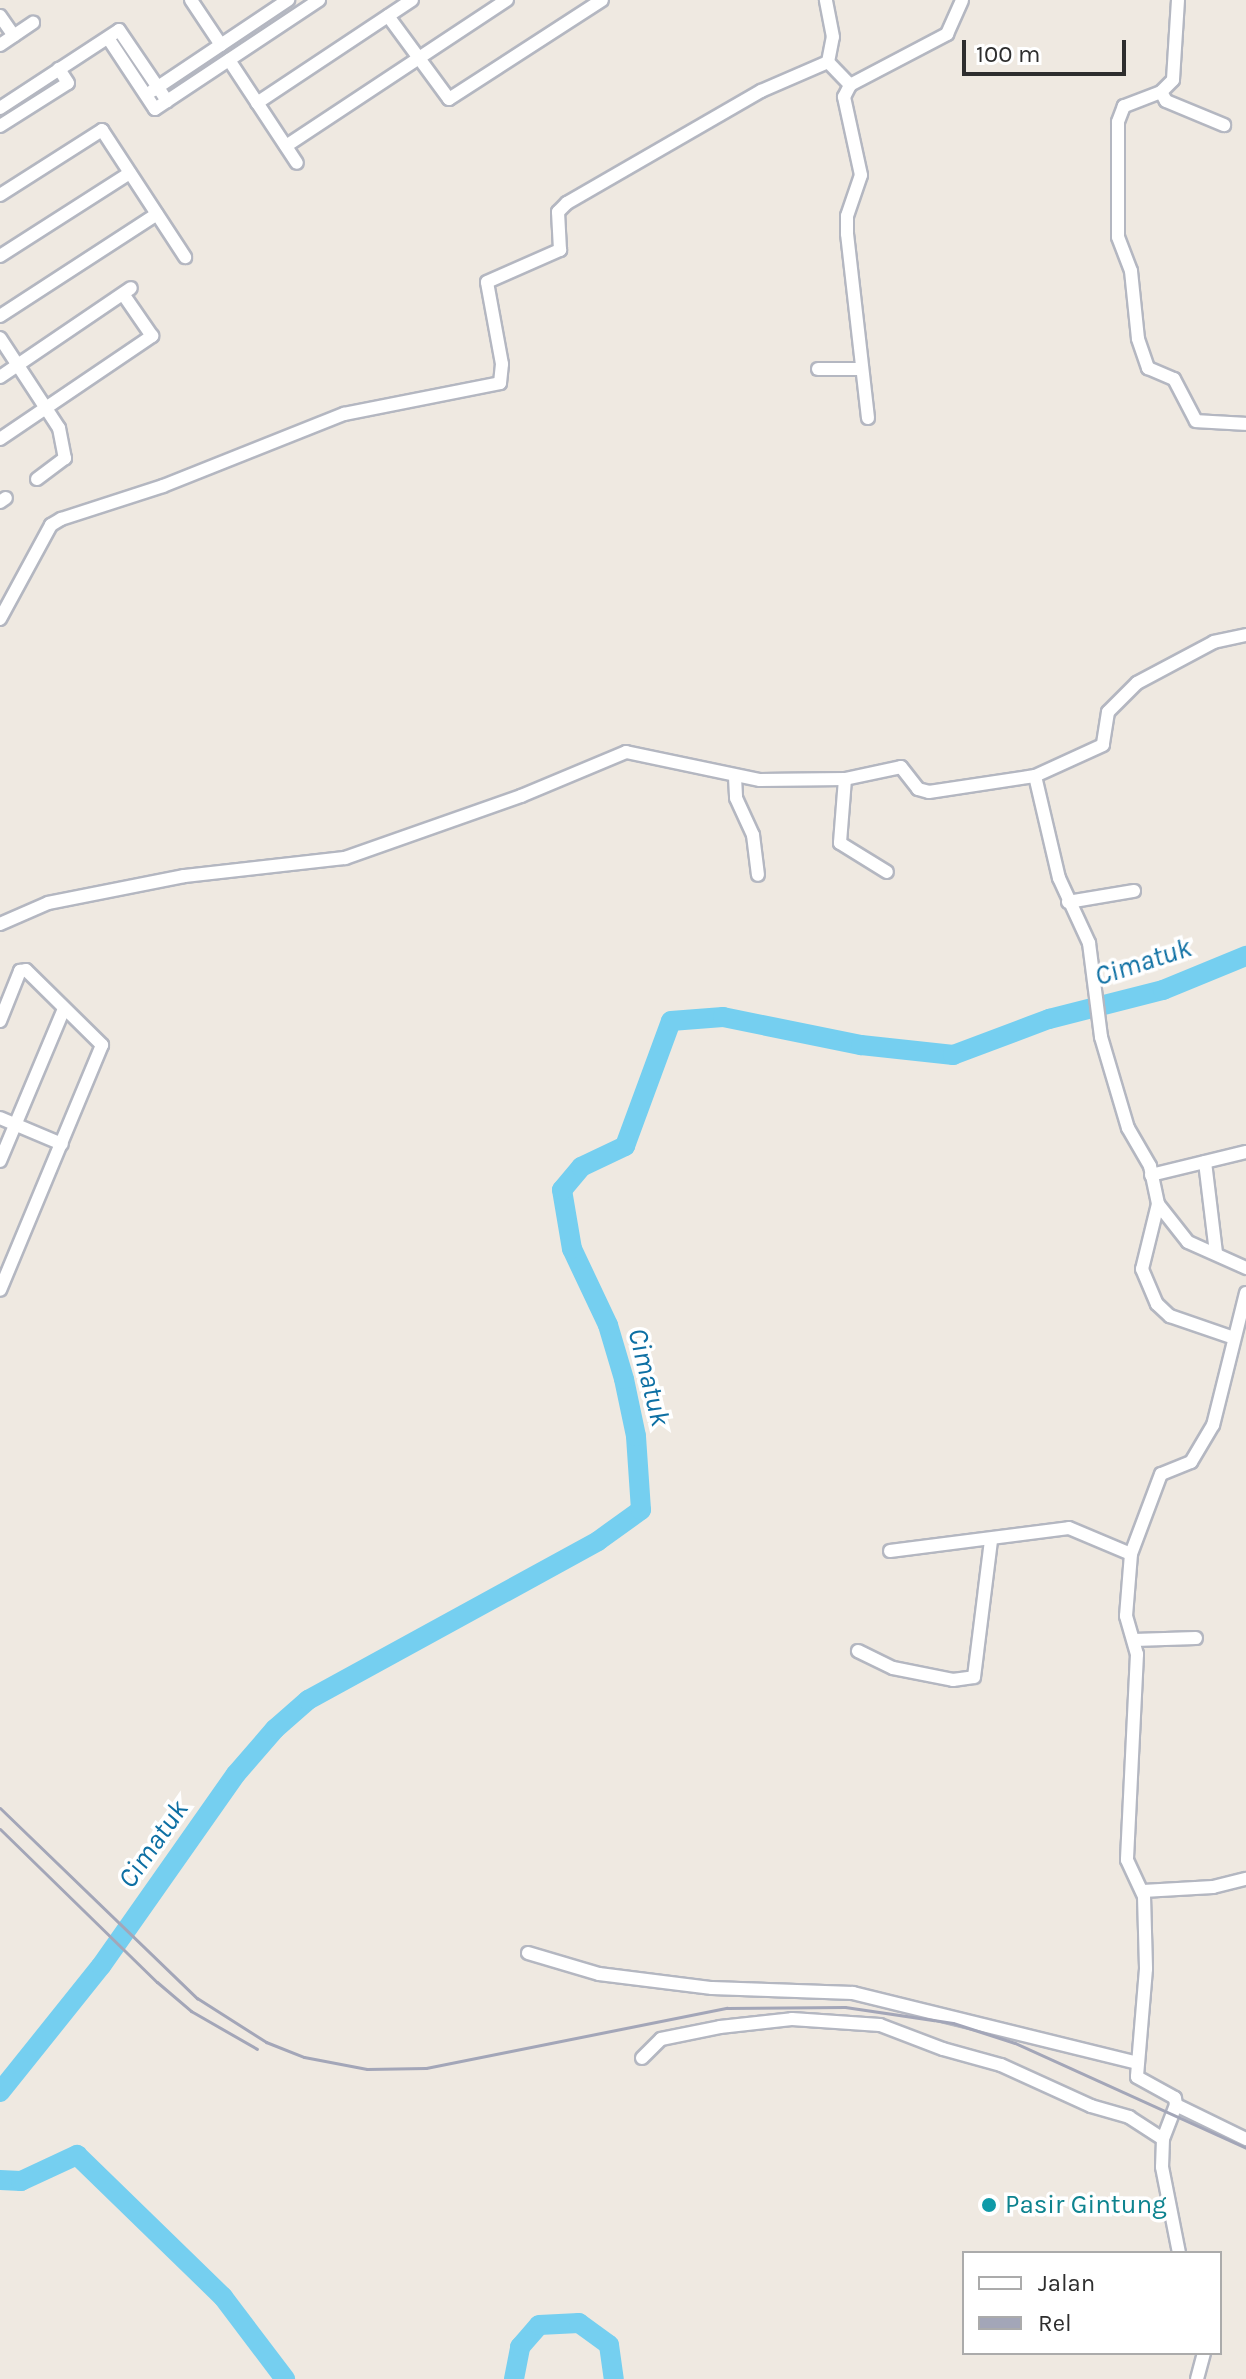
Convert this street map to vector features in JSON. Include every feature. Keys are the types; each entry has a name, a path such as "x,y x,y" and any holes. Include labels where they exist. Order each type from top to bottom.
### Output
{"street":[{"path":"146,95 288,0"},
{"path":"108,38 155,109 319,0"},
{"path":"257,103 412,0"},
{"path":"286,146 507,0"},
{"path":"576,0 584,11"},
{"path":"388,16 449,99 602,0"},
{"path":"826,0 833,37 828,62"},
{"path":"868,418 859,369 847,216 861,175 844,103 850,85 937,42 951,31 962,0"},
{"path":"1178,0 1173,80 1161,92 1124,106 1118,122 1118,237 1131,271 1140,348 1148,368 1174,379 1196,421 1246,424"},
{"path":"193,1 221,45"},
{"path":"0,16 14,36"},
{"path":"0,45 33,23"},
{"path":"0,108 119,30 167,101"},
{"path":"229,60 297,163"},
{"path":"828,62 850,85"},
{"path":"0,619 51,525 61,519 163,486 344,414 495,387 503,377 502,364 484,287 560,250 561,207 747,98 828,62"},
{"path":"0,126 68,83 59,69"},
{"path":"1161,92 1166,101 1224,125"},
{"path":"0,195 102,130 185,257"},
{"path":"0,256 130,173"},
{"path":"0,316 157,214"},
{"path":"0,377 127,291 152,336 0,439"},
{"path":"0,338 59,428 65,458 37,479"},
{"path":"818,369 859,369"},
{"path":"0,924 48,903 184,876 313,865 357,855 521,796 614,755 652,755 735,777 845,779 901,767 918,789 929,792 1035,776 1103,745 1106,714 1137,683 1214,642 1246,635"},
{"path":"1035,776 1045,831 1068,902 1086,930 1101,1037 1128,1128 1151,1175 1158,1204 1184,1239 1246,1268"},
{"path":"735,777 736,798 753,835 758,875"},
{"path":"845,779 840,843 887,872"},
{"path":"1068,902 1134,891"},
{"path":"0,1021 22,970 102,1047 0,1290"},
{"path":"0,1161 64,1009"},
{"path":"0,1118 62,1144"},
{"path":"1151,1175 1246,1152"},
{"path":"1205,1162 1216,1253"},
{"path":"1158,1204 1142,1269 1157,1304 1170,1316 1231,1337"},
{"path":"1178,2251 1166,2207 1163,2139 1176,2105 1175,2098 1137,2077 1146,1969 1143,1891 1127,1860 1136,1730 1134,1640 1126,1616 1131,1554 1161,1474 1191,1462 1213,1425 1226,1384 1231,1337 1246,1293"},
{"path":"890,1551 1076,1529 1131,1554"},
{"path":"858,1651 893,1668 953,1680 974,1677 991,1540"},
{"path":"1134,1640 1196,1638"},
{"path":"1143,1891 1213,1887 1246,1879"},
{"path":"528,1953 599,1974 712,1988 853,1993 1138,2063"},
{"path":"642,2058 661,2039 720,2027 801,2019 880,2025 1013,2069 1091,2106 1129,2117 1163,2139"},
{"path":"1176,2105 1246,2139"},
{"path":"1197,2379 1203,2355"}],"waterway":[{"name":"Cimatuk","path":"0,2092 101,1966 236,1774 275,1729 308,1700 598,1541 641,1510 636,1436 624,1379 608,1325 572,1249 562,1190 581,1167 625,1146 671,1021 723,1017 861,1045 953,1055 1049,1019 1163,990 1246,956"},
{"name":"Cimatuk","path":"0,2180 21,2181 77,2155 223,2297 285,2379"},
{"name":"Cimatuk","path":"514,2379 520,2347 539,2325 579,2323 609,2345 614,2379"}],"railway":[{"path":"0,1808 197,1998 266,2042 304,2057 367,2069 426,2068 727,2008 845,2007 953,2023 1015,2043 1246,2148"},
{"path":"0,1829 157,1982 191,2011 257,2049"}],"place":[{"name":"Pasir Gintung","path":"989,2205"}]}
